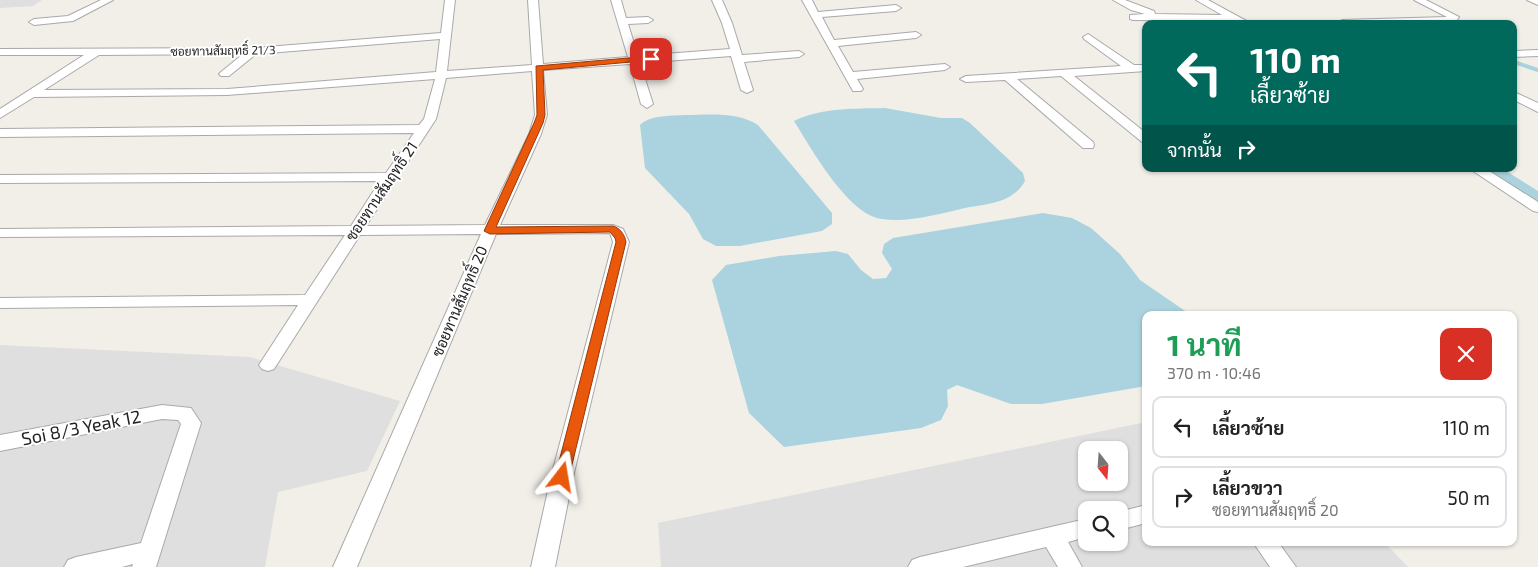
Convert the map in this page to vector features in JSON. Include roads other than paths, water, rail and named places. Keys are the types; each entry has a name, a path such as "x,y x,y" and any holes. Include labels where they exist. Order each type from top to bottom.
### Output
{"street":[{"path":"34,22 70,19 108,0"},
{"name":"ซอยทานสัมฤทธิ์ 21","path":"268,365 423,129 433,110 441,76 450,0"},
{"name":"ซอยทานสัมฤทธิ์ 20","path":"345,567 490,231 539,123 541,115 539,68 533,0"},
{"path":"616,0 646,104"},
{"path":"717,0 727,23 747,90"},
{"path":"807,0 817,15 856,89"},
{"path":"1118,0 1134,8 1168,18"},
{"path":"1201,0 1239,20"},
{"path":"1419,0 1454,17 1448,20"},
{"path":"1532,0 1538,2"},
{"path":"817,15 896,8"},
{"path":"1133,17 1235,18"},
{"path":"622,21 648,20"},
{"path":"832,43 916,35"},
{"name":"ซอยทานสัมฤทธิ์ 21/3","path":"0,52 253,51 446,36"},
{"path":"1088,37 1132,69"},
{"path":"225,74 253,51"},
{"path":"0,62 17,52"},
{"path":"0,114 96,52"},
{"path":"1519,54 1538,53"},
{"path":"31,94 227,92 634,60 799,54"},
{"path":"1519,54 1538,60"},
{"path":"850,76 945,67"},
{"path":"966,79 1009,78 1142,68"},
{"path":"1065,74 1142,136"},
{"path":"1009,78 1088,145"},
{"path":"1517,97 1538,108"},
{"path":"0,133 423,129"},
{"path":"1482,172 1538,208"},
{"path":"0,179 390,177"},
{"path":"0,233 613,229 620,237 621,242 562,477 543,567"},
{"path":"0,302 310,300"},
{"name":"Soi 8/3 Yeak 12","path":"0,443 162,412 184,413 191,423 146,559"},
{"path":"1128,518 1142,515"},
{"path":"920,567 1078,530"},
{"path":"1052,536 1070,567"},
{"path":"1267,546 1284,567"},
{"path":"76,567 146,559"}],"water":[{"path":"885,108 941,118 962,118 970,123 1023,173 1025,181 1014,194 991,204 902,220 882,219 869,215 856,206 832,179 794,121 805,116 827,111"},
{"path":"712,114 732,116 758,125 832,213 832,224 822,231 740,246 716,246 703,239 689,214 645,168 640,125 649,119"},
{"path":"1043,213 1072,218 1091,228 1120,254 1140,280 1185,311 1142,311 1142,387 1042,404 1011,404 957,385 947,390 948,406 941,420 921,428 784,447 749,413 712,280 726,265 779,256 836,251 848,254 861,270 873,279 886,278 892,269 882,253 884,244 893,238"}],"waterway":[{"path":"1517,63 1538,70"},
{"path":"1497,172 1538,199"}]}
